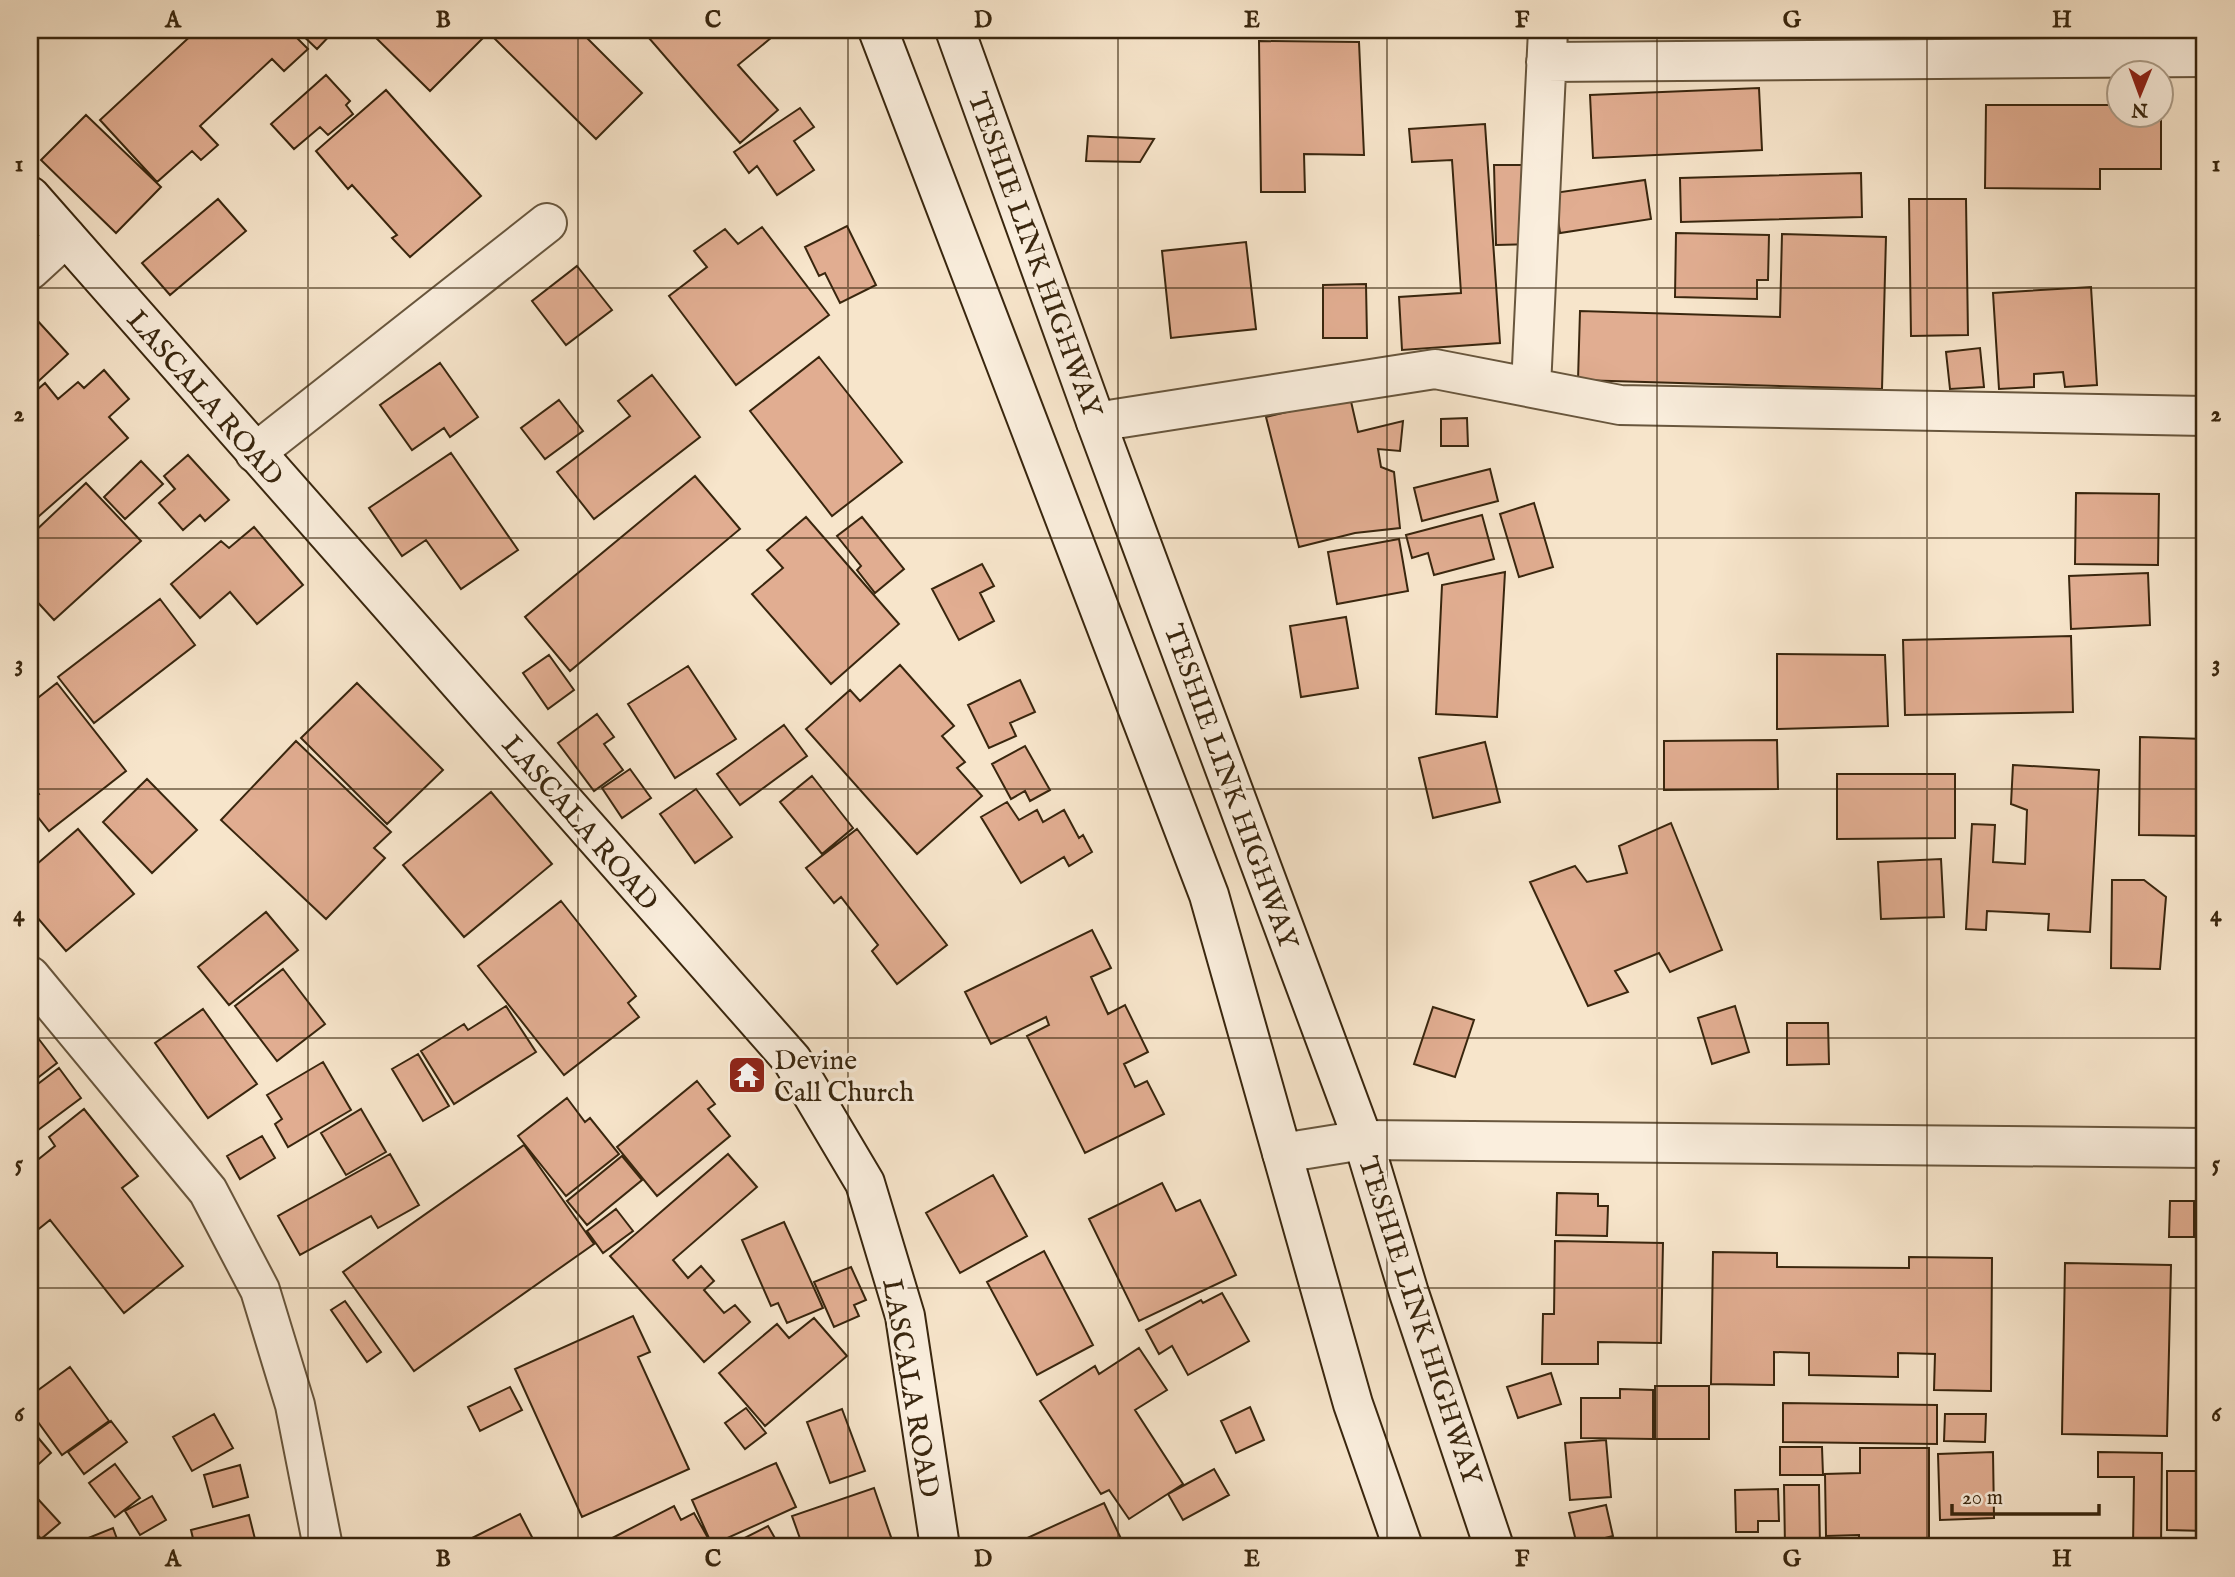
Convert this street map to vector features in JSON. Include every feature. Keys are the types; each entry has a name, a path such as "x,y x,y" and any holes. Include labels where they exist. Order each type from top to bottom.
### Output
{"street":[{"name":"TESHIE LINK HIGHWAY","path":"878,30 1209,895 1353,1404 1403,1547"},
{"name":"TESHIE LINK HIGHWAY","path":"955,30 1096,422 1363,1140 1409,1293 1494,1547"},
{"path":"1531,387 1547,46 2205,57"},
{"name":"LASCALA ROAD","path":"30,196 792,1060 865,1183 905,1316 940,1547"},
{"path":"255,453 547,223"},
{"path":"30,270 66,237"},
{"path":"1096,422 1435,369 1620,405 2205,416"},
{"path":"30,976 208,1191 260,1290 295,1405 323,1547"},
{"path":"1282,1153 1363,1140 2205,1148"}],"building":[{"path":"197,30 209,30 217,38 226,30 289,30 308,49 284,71 272,59 200,126 218,145 201,160 192,151 157,182 100,120"},
{"path":"297,30 335,30 317,49"},
{"path":"368,30 491,30 430,91"},
{"path":"496,30 579,30 642,93 596,139 491,35"},
{"path":"642,30 764,30 771,38 738,65 778,110 740,143"},
{"path":"1341,30 1377,30 1342,36"},
{"path":"1259,41 1359,42 1364,155 1304,154 1305,192 1261,192"},
{"path":"326,75 350,101 346,105 353,114 328,135 320,127 294,149 271,124"},
{"path":"1759,88 1762,150 1593,158 1590,95"},
{"path":"386,90 481,196 410,257 392,238 397,235 352,185 348,189 316,151"},
{"path":"1986,105 2106,105 2106,130 2161,130 2161,169 2100,169 2100,189 1985,188"},
{"path":"800,108 814,127 794,141 814,170 777,195 757,166 749,173 734,152"},
{"path":"86,115 161,187 116,233 41,160"},
{"path":"1485,124 1500,343 1402,350 1399,297 1461,293 1452,160 1412,162 1409,129"},
{"path":"1088,136 1154,139 1140,162 1086,161"},
{"path":"1494,165 1530,165 1531,244 1496,245"},
{"path":"1861,173 1862,217 1681,222 1680,178"},
{"path":"1645,180 1651,219 1560,233 1554,193"},
{"path":"218,199 246,231 170,295 142,263"},
{"path":"1909,199 1966,199 1968,335 1911,336"},
{"path":"847,226 876,285 840,303 825,273 819,276 805,247"},
{"path":"762,227 829,315 736,385 669,296 707,267 694,251 725,229 738,244"},
{"path":"1676,233 1769,235 1768,280 1757,280 1757,299 1675,297"},
{"path":"1782,234 1886,237 1882,389 1578,380 1580,311 1780,317"},
{"path":"1246,242 1256,329 1171,338 1162,251"},
{"path":"577,266 612,310 566,345 532,301"},
{"path":"1366,284 1367,338 1323,338 1323,285"},
{"path":"2091,287 2097,385 2065,387 2063,372 2034,374 2034,387 1999,389 1993,293"},
{"path":"36,319 68,354 30,389 30,325"},
{"path":"1980,348 1984,387 1950,389 1946,352"},
{"path":"819,357 902,462 832,516 750,411"},
{"path":"440,363 478,417 450,437 444,428 412,450 380,405"},
{"path":"104,370 129,399 109,417 128,438 30,524 30,396 45,383 58,399 78,382 84,388"},
{"path":"652,375 700,437 594,519 557,472 630,416 618,401"},
{"path":"1350,397 1358,432 1403,421 1400,451 1378,449 1381,467 1394,472 1400,528 1355,533 1299,547 1266,417"},
{"path":"559,400 583,431 545,459 521,428"},
{"path":"1467,418 1468,446 1441,446 1441,419"},
{"path":"451,453 518,550 461,589 426,540 402,556 369,508"},
{"path":"188,455 229,500 205,521 200,515 183,530 159,503 175,489 164,476"},
{"path":"141,461 163,484 125,519 104,497"},
{"path":"1490,469 1498,501 1422,521 1414,488"},
{"path":"695,476 740,529 570,671 525,617"},
{"path":"86,483 141,541 54,620 30,594 30,536"},
{"path":"2076,493 2159,494 2158,565 2075,564"},
{"path":"1534,503 1553,567 1519,577 1500,514"},
{"path":"1482,515 1494,559 1434,575 1428,553 1412,558 1406,535"},
{"path":"806,517 899,624 831,684 752,594 783,568 767,550"},
{"path":"862,517 904,569 875,593 857,570 861,566 837,536"},
{"path":"254,527 303,585 257,624 230,592 200,618 171,584 221,541 229,548"},
{"path":"1399,539 1408,591 1337,604 1328,552"},
{"path":"982,564 994,586 980,593 994,621 959,640 932,589"},
{"path":"1505,572 1497,717 1436,714 1442,585"},
{"path":"2148,573 2150,625 2071,629 2069,576"},
{"path":"160,599 195,645 94,723 58,677"},
{"path":"1346,617 1358,688 1301,697 1290,626"},
{"path":"2071,636 2073,712 1905,715 1903,640"},
{"path":"1777,654 1885,655 1888,726 1777,729"},
{"path":"549,655 574,690 548,709 523,673"},
{"path":"900,665 954,726 942,736 965,762 957,768 982,796 917,854 806,729 850,690 860,701"},
{"path":"688,666 736,739 675,778 628,704"},
{"path":"1020,680 1035,712 1010,723 1016,736 989,748 968,705"},
{"path":"57,683 126,771 49,831 30,807 30,801 39,794 30,782 30,704"},
{"path":"357,683 443,770 387,824 301,738"},
{"path":"597,714 614,737 604,744 623,770 594,791 558,743"},
{"path":"784,725 807,756 740,805 717,774"},
{"path":"2140,737 2205,739 2205,836 2139,835"},
{"path":"1777,740 1778,789 1664,790 1664,741"},
{"path":"296,741 391,832 374,848 385,858 326,919 221,820"},
{"path":"1485,742 1500,802 1433,818 1419,758"},
{"path":"1025,746 1050,790 1030,801 1025,791 1011,799 992,764"},
{"path":"2013,765 2099,770 2090,932 2048,930 2049,914 1987,911 1986,930 1966,929 1972,824 1995,825 1993,862 2025,864 2027,810 2011,804"},
{"path":"630,769 651,798 622,818 602,788"},
{"path":"1837,774 1955,774 1955,838 1837,839"},
{"path":"812,776 853,828 822,854 780,802"},
{"path":"147,779 197,830 152,873 103,822"},
{"path":"696,789 732,837 695,863 660,814"},
{"path":"491,792 552,864 464,937 403,865"},
{"path":"1007,802 1019,820 1037,810 1043,822 1064,810 1079,838 1083,835 1092,852 1069,866 1064,857 1021,883 981,817"},
{"path":"1671,823 1722,950 1670,972 1659,953 1615,971 1628,992 1588,1006 1530,882 1575,866 1587,882 1627,873 1619,846"},
{"path":"78,829 134,894 66,951 30,909 30,870"},
{"path":"857,829 947,945 897,984 872,951 878,945 841,897 834,903 806,868"},
{"path":"1941,859 1944,917 1881,919 1878,862"},
{"path":"2112,880 2144,880 2166,897 2160,969 2111,968"},
{"path":"561,901 636,996 628,1003 639,1017 564,1075 478,966"},
{"path":"266,912 298,950 229,1005 198,967"},
{"path":"2202,915 2205,915 2205,1000 2201,1000"},
{"path":"1092,930 1111,968 1091,977 1108,1014 1125,1005 1148,1052 1124,1064 1135,1087 1147,1081 1164,1114 1085,1153 1027,1036 1049,1025 1046,1017 991,1044 965,992"},
{"path":"283,969 325,1024 277,1061 235,1006"},
{"path":"506,1006 536,1052 454,1104 421,1051 464,1024 468,1030"},
{"path":"1735,1006 1749,1052 1712,1064 1698,1018"},
{"path":"1433,1007 1474,1020 1455,1077 1414,1064"},
{"path":"203,1009 257,1084 208,1118 155,1043"},
{"path":"1787,1023 1828,1023 1829,1064 1787,1065"},
{"path":"38,1038 57,1063 31,1083 30,1045"},
{"path":"418,1054 449,1106 423,1121 392,1069"},
{"path":"323,1062 351,1110 288,1147 275,1124 282,1119 267,1095"},
{"path":"59,1068 81,1098 30,1136 30,1090"},
{"path":"697,1081 715,1104 708,1109 730,1136 657,1196 617,1147"},
{"path":"567,1098 585,1122 590,1118 619,1154 566,1196 518,1136"},
{"path":"84,1109 138,1176 122,1188 183,1266 124,1313 50,1220 30,1236 30,1166 55,1146 49,1137"},
{"path":"361,1109 386,1152 346,1175 321,1133"},
{"path":"262,1136 275,1158 240,1179 227,1156"},
{"path":"524,1145 594,1244 414,1371 343,1272"},
{"path":"390,1154 419,1205 378,1228 371,1216 300,1255 278,1216"},
{"path":"728,1154 757,1187 673,1260 688,1278 701,1266 714,1281 704,1290 724,1313 735,1305 750,1322 704,1362 610,1256"},
{"path":"622,1156 642,1180 587,1225 567,1201"},
{"path":"993,1175 1027,1236 960,1273 926,1213"},
{"path":"1162,1183 1176,1211 1200,1200 1236,1275 1139,1321 1089,1219"},
{"path":"1557,1193 1598,1194 1598,1206 1608,1206 1607,1236 1556,1235"},
{"path":"2170,1201 2194,1201 2194,1237 2169,1237"},
{"path":"2200,1203 2205,1203 2205,1237 2200,1237"},
{"path":"616,1209 633,1231 603,1253 587,1231"},
{"path":"784,1222 823,1308 787,1323 778,1303 771,1306 742,1240"},
{"path":"1555,1241 1663,1243 1661,1343 1598,1342 1598,1364 1542,1364 1543,1314 1554,1314"},
{"path":"1044,1251 1093,1345 1037,1375 987,1282"},
{"path":"1713,1252 1777,1253 1777,1267 1909,1268 1909,1257 1992,1258 1991,1391 1934,1390 1935,1354 1898,1353 1898,1377 1809,1375 1809,1353 1774,1352 1774,1385 1711,1384"},
{"path":"2065,1263 2171,1265 2167,1436 2062,1434"},
{"path":"851,1267 866,1300 854,1305 859,1316 834,1327 814,1282"},
{"path":"1222,1293 1249,1341 1188,1375 1172,1346 1159,1354 1146,1330 1201,1300 1203,1303"},
{"path":"345,1301 381,1352 367,1362 331,1310"},
{"path":"633,1316 650,1352 638,1357 689,1469 582,1517 515,1369"},
{"path":"814,1318 847,1356 765,1426 719,1373 777,1324 789,1338"},
{"path":"1139,1348 1167,1390 1135,1410 1183,1484 1129,1519 1109,1490 1101,1494 1040,1401 1095,1366 1099,1374"},
{"path":"70,1367 109,1421 62,1455 30,1411 30,1396"},
{"path":"1551,1373 1561,1404 1518,1418 1507,1387"},
{"path":"1655,1386 1709,1386 1709,1439 1655,1439"},
{"path":"510,1387 522,1410 480,1431 468,1407"},
{"path":"1620,1389 1653,1390 1653,1439 1581,1438 1581,1398 1620,1398"},
{"path":"1783,1403 1937,1405 1937,1444 1783,1442"},
{"path":"1250,1407 1264,1440 1236,1453 1221,1421"},
{"path":"746,1408 766,1433 745,1449 725,1423"},
{"path":"842,1409 865,1471 830,1483 807,1422"},
{"path":"214,1414 233,1448 192,1471 173,1437"},
{"path":"1945,1414 1986,1414 1985,1442 1944,1441"},
{"path":"111,1421 127,1442 84,1474 68,1452"},
{"path":"30,1428 51,1453 30,1472"},
{"path":"1606,1440 1611,1497 1570,1500 1565,1443"},
{"path":"1780,1447 1822,1447 1823,1475 1780,1475"},
{"path":"1860,1448 1929,1448 1929,1541 1859,1542 1859,1535 1826,1536 1825,1474 1860,1473"},
{"path":"1993,1452 1994,1518 1940,1520 1938,1454"},
{"path":"2098,1452 2162,1453 2161,1547 2133,1547 2134,1477 2098,1477"},
{"path":"776,1463 796,1507 712,1545 692,1500"},
{"path":"115,1464 140,1498 115,1517 89,1483"},
{"path":"240,1465 248,1497 213,1507 204,1475"},
{"path":"1214,1469 1229,1495 1183,1520 1168,1494"},
{"path":"2167,1471 2205,1471 2205,1531 2167,1530"},
{"path":"1784,1485 1819,1485 1820,1547 1785,1547"},
{"path":"874,1488 892,1540 872,1547 803,1547 792,1516"},
{"path":"1778,1489 1779,1521 1758,1521 1758,1532 1736,1532 1735,1490"},
{"path":"152,1496 166,1520 140,1535 125,1511"},
{"path":"37,1498 60,1523 41,1539 30,1526 30,1504"},
{"path":"1104,1503 1125,1547 1028,1547 1025,1539"},
{"path":"1606,1505 1613,1536 1577,1545 1569,1513"},
{"path":"674,1506 681,1520 694,1513 713,1547 595,1547"},
{"path":"520,1514 533,1539 516,1547 464,1547 462,1543"},
{"path":"249,1515 257,1547 195,1547 191,1530"},
{"path":"768,1526 780,1547 727,1547"},
{"path":"113,1528 120,1547 66,1547"}],"place":[{"name":"Devine Call Church","path":"747,1075"}]}
